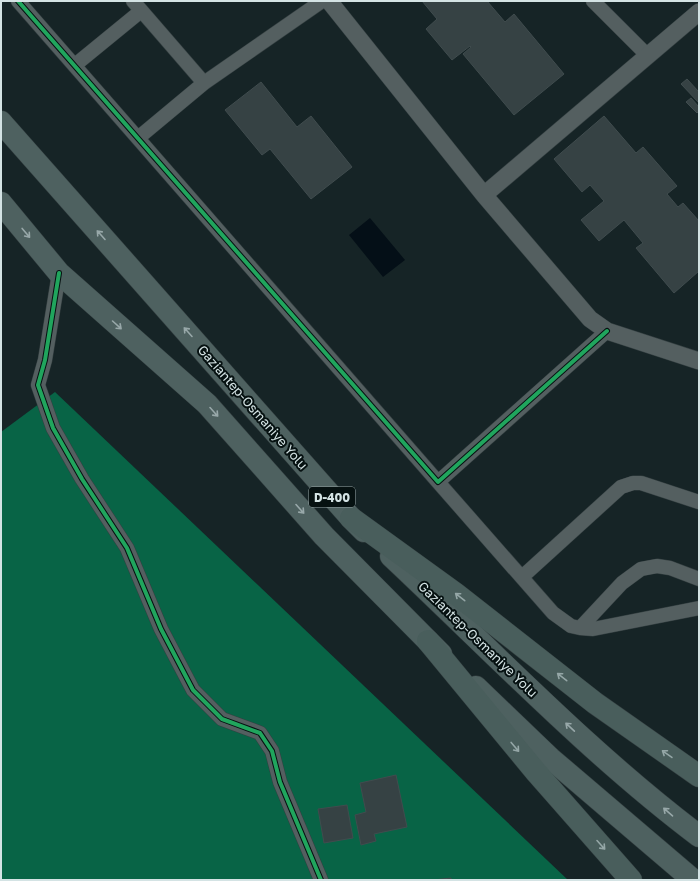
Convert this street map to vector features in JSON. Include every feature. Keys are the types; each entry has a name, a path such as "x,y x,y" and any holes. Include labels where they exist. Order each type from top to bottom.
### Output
{"highway":[{"name":"Gaziantep-Osmaniye Yolu","path":"1,122 351,518 573,730 676,819 699,836"},
{"name":"D-400","path":"1,203 59,273 207,404 324,536 428,641 550,758 693,880"},
{"path":"351,518 456,594 595,703 699,776"},
{"path":"428,641 536,772 631,880"}],"street":[{"path":"18,1 553,612 571,626 593,629 699,608"},
{"path":"138,138 204,83 322,1"},
{"path":"329,1 484,195 590,319 607,331 699,360"},
{"path":"593,1 648,56"},
{"path":"75,65 137,6 204,83"},
{"path":"484,195 699,12"},
{"path":"59,273 45,360 38,385 53,428 82,479 127,548 161,629 193,690 222,719 260,733 272,751 280,782 321,880"},
{"path":"438,482 607,331"},
{"path":"522,577 621,487 633,483 641,483 699,502"},
{"path":"580,628 622,583 641,569 657,566 670,568 699,579"}],"green space":[{"path":"55,392 568,880 1,880 1,432"}],"shaded area":[{"path":"370,218 405,260 383,277 349,235"}],"building":[{"path":"422,1 487,1 505,22 514,14 564,74 514,115 463,54 471,47 470,46 452,60 426,29 437,19"},
{"path":"687,79 699,92 699,103 681,84"},
{"path":"261,82 297,127 311,116 352,167 311,199 270,149 262,155 225,110"},
{"path":"691,98 699,107 699,111 697,113 686,102"},
{"path":"604,116 636,153 643,147 677,186 667,194 678,207 683,203 699,221 699,271 674,293 636,248 643,243 624,220 599,241 581,220 604,201 590,185 582,192 554,159"},
{"path":"396,775 407,827 374,834 376,841 361,845 355,815 366,812 360,783"},
{"path":"347,805 353,838 324,843 318,809"},
{"path":"451,878 451,880 433,880"}],"cycle path":[{"path":"18,1 438,482 607,331"},
{"path":"59,273 45,360 38,385 53,428 82,479 127,548 161,629 193,690 222,719 260,733 272,751 280,782 321,880"}]}
